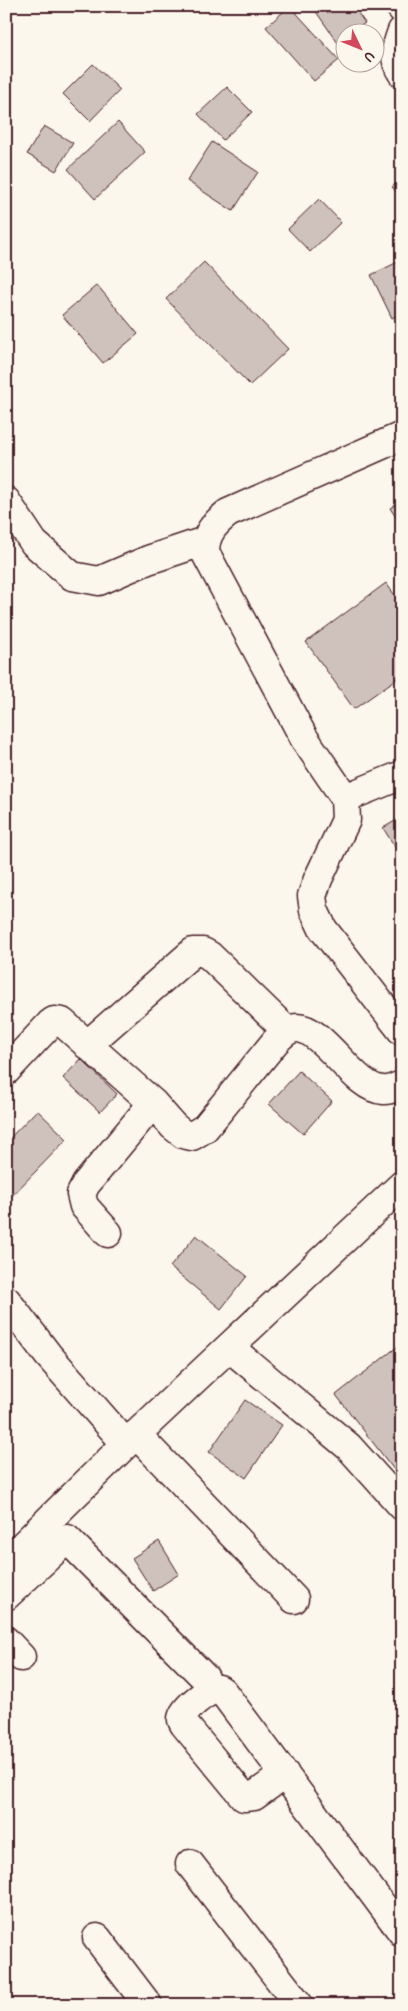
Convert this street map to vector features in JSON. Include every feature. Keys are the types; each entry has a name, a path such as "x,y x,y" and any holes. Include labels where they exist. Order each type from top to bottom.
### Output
{"street":[{"path":"402,31 395,51 395,59 402,73"},
{"path":"402,436 228,513 217,522 205,541 205,552 304,738 345,798 346,820 318,879 312,896 314,910 324,929 402,1031"},
{"path":"6,501 34,543 72,576 99,582 148,560 205,541"},
{"path":"345,798 402,775"},
{"path":"87,1044 192,952 203,952 210,956 287,1031"},
{"path":"6,1071 37,1036 54,1021 65,1024 153,1103 173,1126 183,1134 192,1136 199,1134 275,1042 287,1031 298,1028 321,1041 363,1082 384,1091 402,1085"},
{"path":"108,1233 84,1206 81,1194 86,1184 153,1103"},
{"path":"6,1562 131,1439 402,1185"},
{"path":"6,1300 48,1355 294,1599"},
{"path":"230,1347 349,1447 402,1506"},
{"path":"6,1596 67,1539 205,1678"},
{"path":"285,1774 402,1932"},
{"path":"190,1864 299,2005"},
{"path":"97,1938 148,2005"}],"building":[{"path":"290,6 336,57 336,63 314,81 266,27"},
{"path":"312,6 353,6 364,22 336,22 336,40"},
{"path":"93,64 120,90 90,121 63,94"},
{"path":"227,87 252,112 223,140 198,114"},
{"path":"118,122 145,152 95,199 68,169"},
{"path":"44,126 73,143 56,171 27,154"},
{"path":"212,142 258,172 233,211 187,181"},
{"path":"402,178 402,198 392,187"},
{"path":"319,199 341,222 310,252 288,229"},
{"path":"402,260 402,313 392,318 371,275"},
{"path":"204,262 288,349 250,385 166,299"},
{"path":"97,285 138,334 103,363 62,315"},
{"path":"402,501 402,527 390,508"},
{"path":"386,583 402,605 402,675 354,709 306,642"},
{"path":"402,817 402,858 383,828"},
{"path":"81,1059 117,1094 100,1112 63,1078"},
{"path":"299,1071 332,1101 303,1134 269,1104"},
{"path":"37,1110 67,1139 6,1202 6,1142"},
{"path":"196,1235 247,1276 221,1309 170,1267"},
{"path":"402,1343 402,1480 336,1395"},
{"path":"245,1400 282,1425 246,1478 209,1452"},
{"path":"159,1541 179,1574 153,1591 132,1558"}]}
